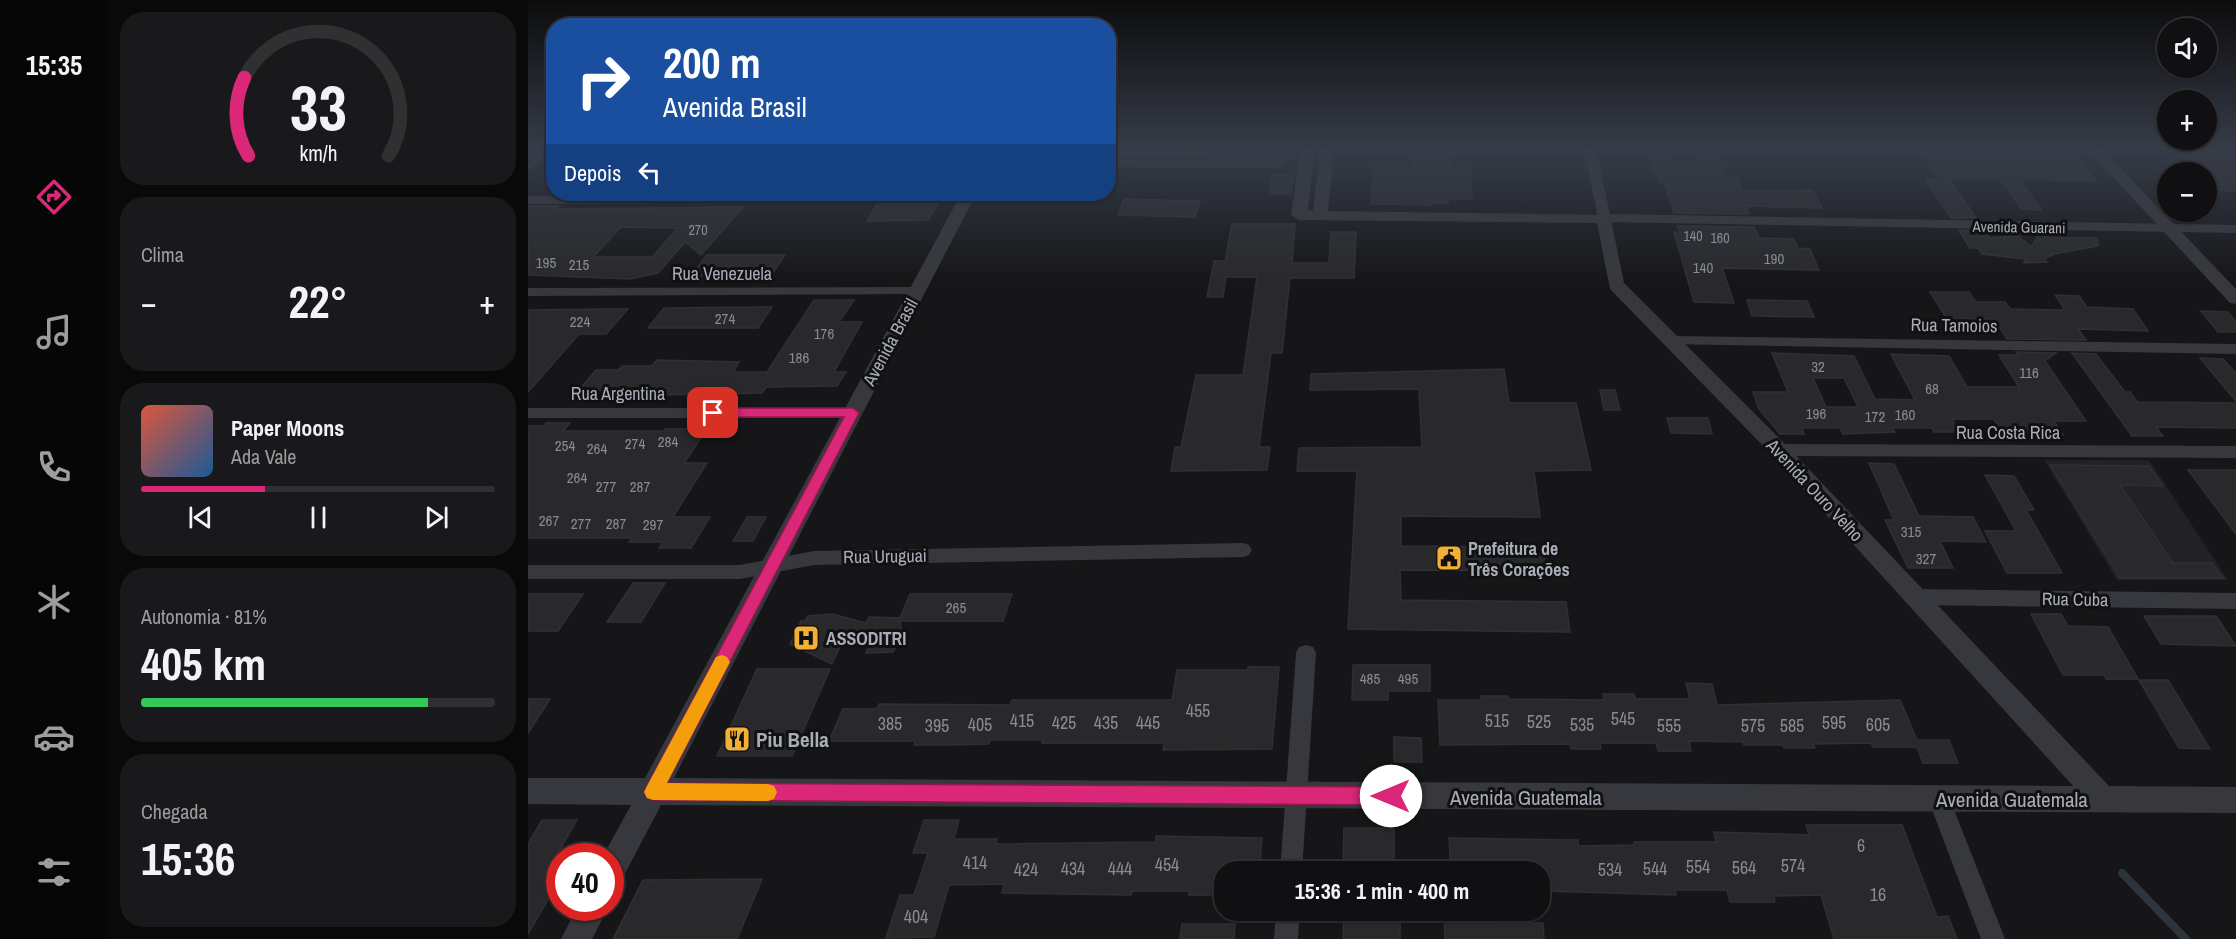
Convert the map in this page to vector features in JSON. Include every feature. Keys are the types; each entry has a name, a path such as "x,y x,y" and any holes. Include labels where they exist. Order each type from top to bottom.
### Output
{"street":[{"name":"Avenida Guarani","path":"1302,194 1299,215 1604,218 2169,230 2236,229"},
{"path":"1320,215 1322,194"},
{"name":"Avenida Ouro Velho","path":"1599,194 1616,285 1779,450 1913,597 2104,800"},
{"path":"2136,194 2236,299"},
{"path":"528,200 546,200"},
{"name":"Avenida Brasil","path":"624,847 964,201"},
{"name":"Rua Venezuela","path":"528,292 917,291"},
{"name":"Rua Tamoios","path":"1671,341 2236,349"},
{"name":"Rua Argentina","path":"528,413 853,413"},
{"name":"Rua Costa Rica","path":"1779,450 2236,452"},
{"name":"Rua Uruguai","path":"528,572 740,572 814,558 1243,550"},
{"name":"Rua Cuba","path":"1913,597 2236,602"},
{"path":"1292,861 1306,653"},
{"name":"Avenida Guatemala","path":"528,791 2236,800"},
{"path":"1938,799 1993,939"},
{"path":"576,939 585,921"},
{"path":"1286,939 1287,921"}],"shaded area":[{"path":"2044,460 2149,460 2228,580 2117,580"}],"building":[{"path":"1372,194 1472,194 1472,199 1448,199 1448,203 1431,203 1431,205 1371,204"},
{"path":"1668,194 1815,194 1822,208 1746,206 1749,214 1674,213"},
{"path":"1935,194 1959,194 1976,218 1951,218"},
{"path":"2011,194 2030,194 2042,210 2022,209"},
{"path":"1124,199 1200,201 1195,217 1118,215"},
{"path":"877,204 938,204 928,220 867,221"},
{"path":"528,206 559,206 556,209 743,207 701,255 685,242 658,273 630,279 528,275","holes":["621,227 678,228 652,257 593,257"]},
{"path":"1232,224 1295,224 1292,263 1329,263 1331,232 1356,232 1354,278 1290,278 1282,353 1271,353 1259,447 1270,447 1267,470 1171,471 1175,447 1181,447 1196,375 1243,375 1257,277 1226,277 1223,297 1207,297 1214,261 1225,261"},
{"path":"1677,226 1754,227 1759,238 1794,239 1798,248 1810,249 1819,270 1722,268 1734,303 1694,302 1674,232 1680,232"},
{"path":"1959,230 1985,231 1990,238 2018,236 2031,247 2038,232 2058,232 2062,238 2097,238 2098,246 2054,254 2044,259 2047,262 2024,263 2025,259 1982,254 1978,248 1970,248"},
{"path":"707,255 785,255 772,274 694,277 697,273 693,273"},
{"path":"1930,292 1969,292 1976,302 2005,302 2010,309 2065,310 2055,295 2079,296 2087,307 2133,309 2148,331 2078,329 2086,340 2007,339 1994,319 1947,319"},
{"path":"814,300 854,300 839,322 862,322 834,372 846,372 837,386 766,387 762,393 664,395 669,388 578,391 596,370 618,370 622,366 652,366 657,360 739,362 733,372 767,372"},
{"path":"1747,300 1807,301 1814,317 1752,316"},
{"path":"772,307 758,328 648,328 664,308"},
{"path":"628,309 606,334 579,334 528,392 528,310"},
{"path":"2201,311 2228,312 2236,322 2236,332 2218,332"},
{"path":"2016,352 2056,353 2045,361 2086,421 2054,421 2063,435 2001,431 1994,419 1952,419 1959,432 1934,432 1932,428 1892,428 1895,432 1843,434 1840,428 1802,428 1804,434 1780,434 1759,409 1753,392 1788,392 1772,353 1854,356 1875,399 1915,400 1891,354 1949,356 1967,387 2019,387 1999,355 2018,355","holes":["1813,378 1844,378 1858,407 1826,407"]},
{"path":"2072,353 2096,354 2125,392 2130,392 2137,402 2236,403 2236,428 2156,427 2163,436 2132,436"},
{"path":"2200,358 2223,359 2236,373 2236,401"},
{"path":"1504,369 1509,403 1576,403 1591,470 1534,471 1540,517 1401,516 1401,546 1543,547 1546,571 1400,570 1401,600 1566,602 1570,632 1348,629 1357,471 1297,471 1299,448 1422,447 1419,389 1310,390 1311,374"},
{"path":"1600,390 1615,390 1620,410 1604,410"},
{"path":"1667,418 1708,418 1712,434 1671,433"},
{"path":"546,423 570,423 563,431 663,431 665,429 688,429 690,426 709,426 684,463 707,463 673,517 710,517 691,548 659,548 663,542 629,542 632,538 528,538 528,426 543,426"},
{"path":"1869,463 1894,464 1919,516 1973,517 1986,542 1940,541 1953,568 1908,568 1885,520 1894,520"},
{"path":"2050,465 2149,466 2163,486 2120,485 2173,563 2212,563 2223,578 2120,578"},
{"path":"2188,470 2236,470 2236,534"},
{"path":"1985,475 2014,476 2034,510 2026,510 2062,573 2007,573 1985,531 2016,531"},
{"path":"747,517 766,517 753,541 733,541"},
{"path":"633,583 665,583 641,622 607,622"},
{"path":"528,594 583,594 558,631 528,631"},
{"path":"910,594 1012,594 1003,621 900,621 902,635 893,652 866,653 869,645 845,635 832,664 790,644 801,621 805,621 808,616 832,614 866,623 869,617 900,618"},
{"path":"2031,614 2061,614 2068,626 2108,627 2138,679 2106,679 2104,675 2063,675"},
{"path":"2144,616 2216,616 2236,646 2161,644"},
{"path":"1353,665 1430,665 1430,691 1388,691 1388,700 1352,700"},
{"path":"1248,667 1279,667 1272,749 1163,750 1164,743 1042,743 1043,740 990,740 989,744 946,745 914,745 915,741 829,741 843,709 877,709 879,704 1010,705 1012,700 1172,700 1177,670 1248,670"},
{"path":"757,669 830,669 792,756 717,756"},
{"path":"2139,680 2168,680 2210,749 2179,748"},
{"path":"1686,683 1712,684 1717,705 1900,700 1917,740 1949,740 1958,763 1923,763 1917,747 1873,747 1871,743 1813,744 1815,748 1784,748 1783,745 1744,745 1743,742 1689,741 1691,751 1658,751 1656,743 1600,743 1601,749 1571,749 1570,744 1440,745 1438,700 1481,700 1481,696 1508,696 1508,699 1604,700 1603,694 1634,694 1635,699 1690,699"},
{"path":"528,699 550,699 528,733"},
{"path":"1394,737 1421,738 1422,762 1394,762"},
{"path":"542,820 577,820 564,843 546,843 544,877 546,877 546,903 528,934 528,844"},
{"path":"924,820 959,820 954,839 997,839 996,844 1156,842 1156,836 1262,838 1260,861 1214,861 1214,895 1189,895 1189,891 1132,891 1131,895 1002,893 1004,884 949,885 934,937 886,938 900,895 914,895 928,853 913,853"},
{"path":"1806,825 1902,825 1937,917 1948,916 1957,939 1834,939 1821,895 1774,896 1775,902 1730,902 1727,890 1675,890 1676,895 1550,891 1550,861 1450,861 1449,838 1578,840 1578,846 1634,845 1634,842 1716,842 1714,832 1809,835"},
{"path":"1344,828 1394,828 1394,861 1343,861"},
{"path":"762,879 737,939 613,939 643,880"},
{"path":"1344,921 1400,921 1400,939 1343,939"},
{"path":"1444,921 1543,923 1544,939 1445,939"},
{"path":"1182,924 1235,924 1234,939 1180,939"}],"waterway":[{"path":"2122,873 2186,939"}],"slow traffic":[{"path":"722,662 653,792 768,792"}],"place":[{"name":"Prefeitura de Três Corações","path":"1449,558"},
{"name":"ASSODITRI","path":"806,638"},
{"name":"Piu Bella","path":"737,739"}],"route":[{"path":"713,413 853,413 653,792 1391,796"}]}
